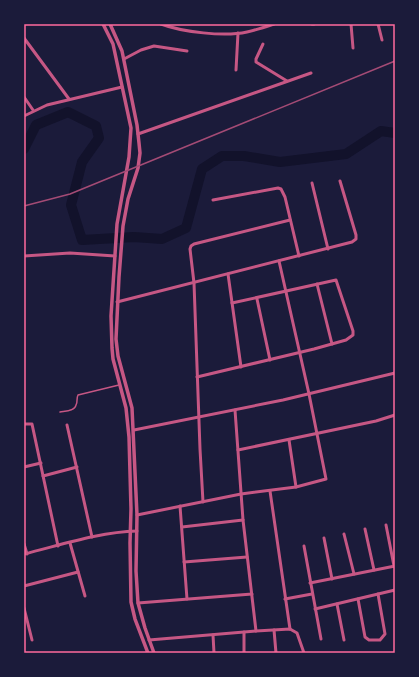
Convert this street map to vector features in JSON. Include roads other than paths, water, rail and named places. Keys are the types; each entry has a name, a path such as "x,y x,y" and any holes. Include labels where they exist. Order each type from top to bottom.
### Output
{"street":[{"path":"103,24 113,44 131,128 131,143 126,178 119,210 114,256 111,316 112,348 113,359 126,408 129,437 131,602 135,619 148,653"},
{"path":"110,24 118,40 124,58 140,153 139,164 128,199 123,226 117,302 116,339 118,356 130,395 134,430 137,515 136,571 138,603 154,653"},
{"path":"161,24 206,33 246,32 274,24"},
{"path":"351,24 353,48"},
{"path":"378,24 382,40"},
{"path":"236,70 238,33"},
{"path":"24,38 69,99"},
{"path":"263,44 256,62 288,81"},
{"path":"124,58 154,46 187,51"},
{"path":"138,134 311,73"},
{"path":"24,116 33,110 48,105 122,87"},
{"path":"24,97 33,110"},
{"path":"117,302 352,242 356,239 356,235 340,181"},
{"path":"312,184 328,249"},
{"path":"213,200 278,188 285,197 299,256"},
{"path":"204,502 197,377 194,283 190,249 191,246 290,220"},
{"path":"24,256 70,253 114,256"},
{"path":"137,515 241,494 296,487 326,479 309,394 279,261"},
{"path":"228,274 241,367"},
{"path":"197,377 300,353 350,338 353,335 336,280 256,299 232,303"},
{"path":"316,284 332,344"},
{"path":"256,299 270,360"},
{"path":"134,430 236,410 395,373"},
{"path":"236,410 243,520 256,631"},
{"path":"238,450 376,421 395,415"},
{"path":"24,424 32,424 58,546"},
{"path":"67,425 92,537"},
{"path":"289,440 296,487"},
{"path":"24,467 41,463"},
{"path":"43,476 77,466"},
{"path":"270,491 290,629"},
{"path":"180,506 187,599"},
{"path":"182,527 243,520"},
{"path":"310,583 395,566 386,525"},
{"path":"365,529 374,570"},
{"path":"24,544 25,554 92,537 119,532 137,531"},
{"path":"344,534 354,574"},
{"path":"324,538 332,579"},
{"path":"70,543 85,596"},
{"path":"304,546 321,639"},
{"path":"184,562 247,557"},
{"path":"24,586 78,572"},
{"path":"315,609 395,590"},
{"path":"138,603 252,594"},
{"path":"286,599 312,594"},
{"path":"358,599 365,636 369,640 380,640 385,634 378,594"},
{"path":"337,604 344,640"},
{"path":"24,608 32,640"},
{"path":"149,640 290,629 297,633 304,653"},
{"path":"274,630 276,653"},
{"path":"244,632 244,653"},
{"path":"213,634 214,653"}],"lane":[{"path":"60,412 75,408 76,397 82,393 120,385"}],"waterway":[{"path":"24,149 36,125 68,112 96,126 99,138 82,162 71,205 82,240 134,237 162,239 186,228 202,169 222,156 244,156 280,162 346,154 381,131 395,133"}],"railway":[{"path":"24,206 70,194 395,61"}]}
